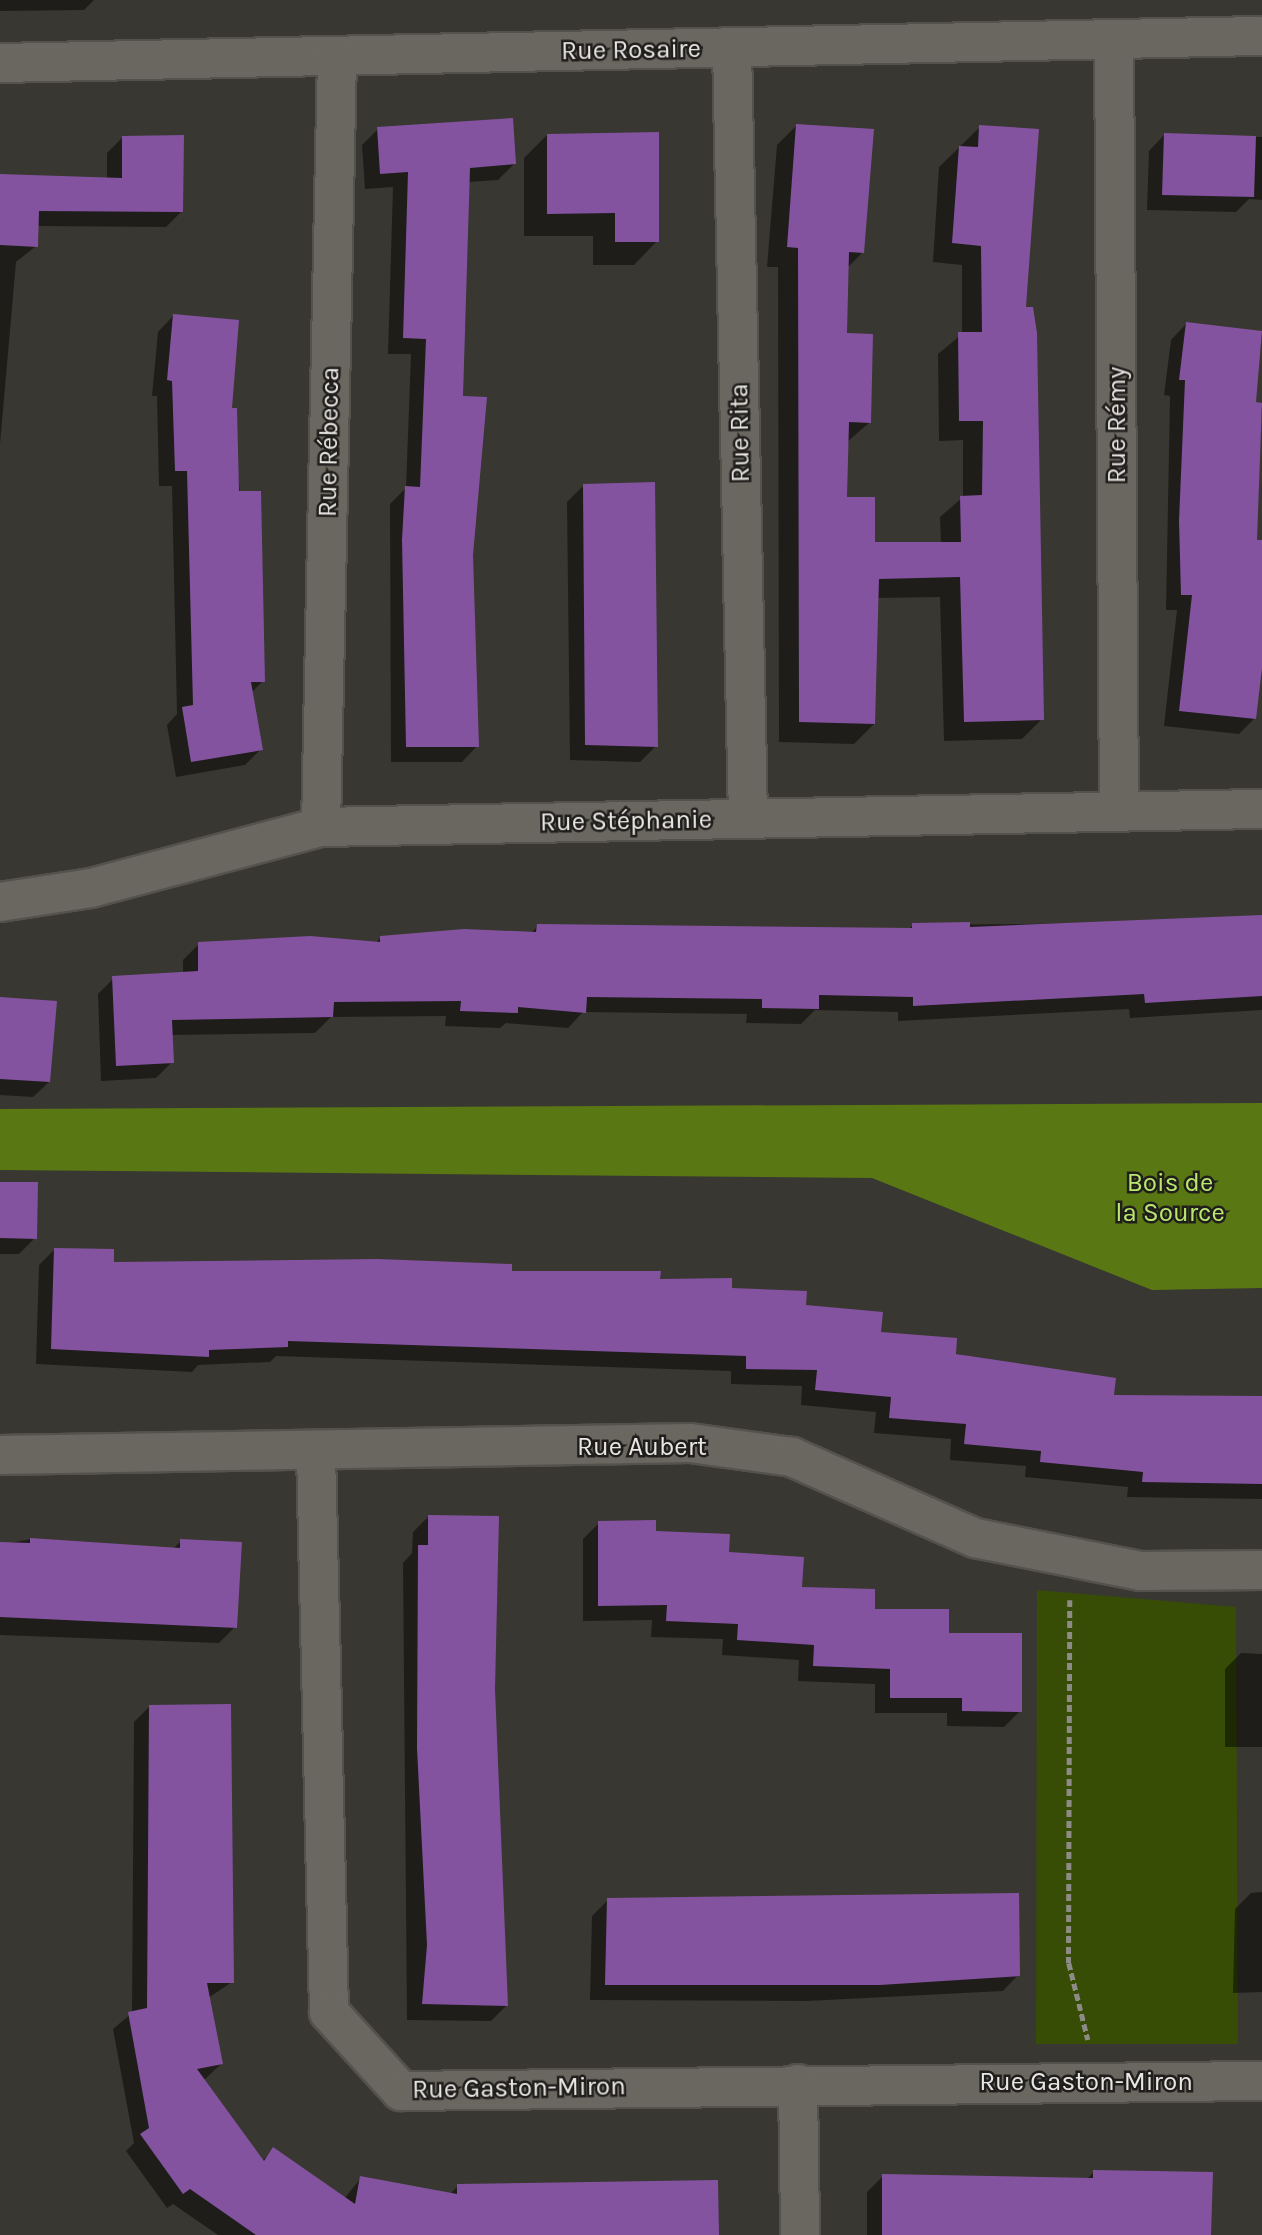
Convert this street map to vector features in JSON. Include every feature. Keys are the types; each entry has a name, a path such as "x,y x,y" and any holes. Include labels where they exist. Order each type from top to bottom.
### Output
{"street":[{"name":"Rue Rosaire","path":"0,63 1262,36"},
{"name":"Rue Rémy","path":"1114,39 1119,811"},
{"name":"Rue Rita","path":"732,47 748,819"},
{"name":"Rue Rébecca","path":"321,827 337,57"},
{"name":"Rue Stéphanie","path":"0,902 91,888 321,827 1262,808"},
{"name":"Rue Aubert","path":"0,1455 316,1452 690,1443 792,1457 975,1538 1140,1572 1262,1570"},
{"name":"Rue Gaston-Miron","path":"316,1452 329,2012 401,2091 798,2084 1262,2081"},
{"path":"798,2084 800,2235"}],"path":[{"path":"1069,1557 1069,1963 1099,2082"}],"green space":[{"name":"Bois de la Source","path":"1262,1103 1262,1288 1152,1290 872,1178 0,1170 0,1109"},
{"path":"1037,1590 1236,1607 1238,2044 1036,2044"}],"building":[{"path":"513,118 516,164 470,168 463,396 487,397 473,555 479,747 406,747 402,540 405,486 420,487 426,339 403,338 408,172 380,174 377,127"},
{"path":"796,124 874,129 864,253 849,252 847,333 873,334 871,423 849,422 847,497 875,497 875,542 961,542 960,496 982,495 983,421 959,421 958,332 982,332 981,246 952,243 959,146 978,147 979,125 1039,129 1026,307 1033,307 1037,333 1044,720 964,722 960,577 879,579 875,724 799,722 798,248 787,247"},
{"path":"659,132 659,242 615,242 615,213 547,214 547,134"},
{"path":"1164,133 1256,136 1254,197 1162,195"},
{"path":"184,135 183,212 39,211 38,247 0,245 0,174 122,178 122,136"},
{"path":"173,314 239,320 232,408 237,408 239,491 261,491 265,682 251,682 263,750 191,762 182,707 193,705 187,471 175,471 172,381 167,380"},
{"path":"1186,322 1262,331 1256,402 1262,403 1257,540 1262,540 1262,668 1256,719 1179,711 1192,595 1181,595 1179,521 1185,380 1179,380"},
{"path":"655,482 658,747 585,745 583,484"},
{"path":"1262,915 1262,996 1145,1003 1144,994 913,1006 913,997 819,995 819,1009 762,1008 762,999 587,997 586,1013 518,1007 518,1013 460,1011 461,1001 334,1002 333,1017 172,1020 174,1063 116,1066 112,976 198,971 198,942 310,936 380,942 380,936 464,929 536,932 537,924 912,928 912,923 970,922 970,927"},
{"path":"0,997 57,1001 50,1082 0,1079"},
{"path":"0,1182 38,1182 37,1239 0,1238"},
{"path":"54,1248 114,1249 114,1262 377,1259 512,1264 512,1271 661,1271 660,1279 732,1278 732,1288 807,1291 806,1305 883,1312 881,1332 957,1338 956,1354 1116,1378 1114,1395 1262,1396 1262,1484 1142,1482 1143,1472 1040,1462 1041,1451 964,1444 966,1424 889,1418 891,1397 815,1390 817,1370 746,1369 746,1356 288,1341 288,1347 209,1350 209,1357 51,1349"},
{"path":"428,1515 499,1516 495,1689 508,2006 422,2004 427,1945 417,1748 418,1545 428,1545"},
{"path":"656,1520 656,1531 730,1534 729,1552 804,1557 802,1587 875,1589 875,1609 949,1609 949,1633 1022,1633 1022,1712 962,1711 962,1698 890,1698 890,1669 813,1666 814,1645 737,1640 738,1624 666,1621 667,1605 598,1606 598,1521"},
{"path":"30,1538 180,1548 180,1539 242,1542 237,1628 0,1617 0,1542 30,1543"},
{"path":"231,1704 234,1983 207,1983 223,2064 197,2069 264,2161 273,2147 355,2204 360,2176 457,2194 457,2184 718,2180 719,2235 256,2235 190,2189 183,2194 140,2134 149,2128 128,2012 147,2008 149,1705"},
{"path":"1019,1893 1020,1976 880,1985 605,1985 607,1898"},
{"path":"1093,2170 1213,2172 1211,2235 882,2235 882,2174 1093,2178"}]}
